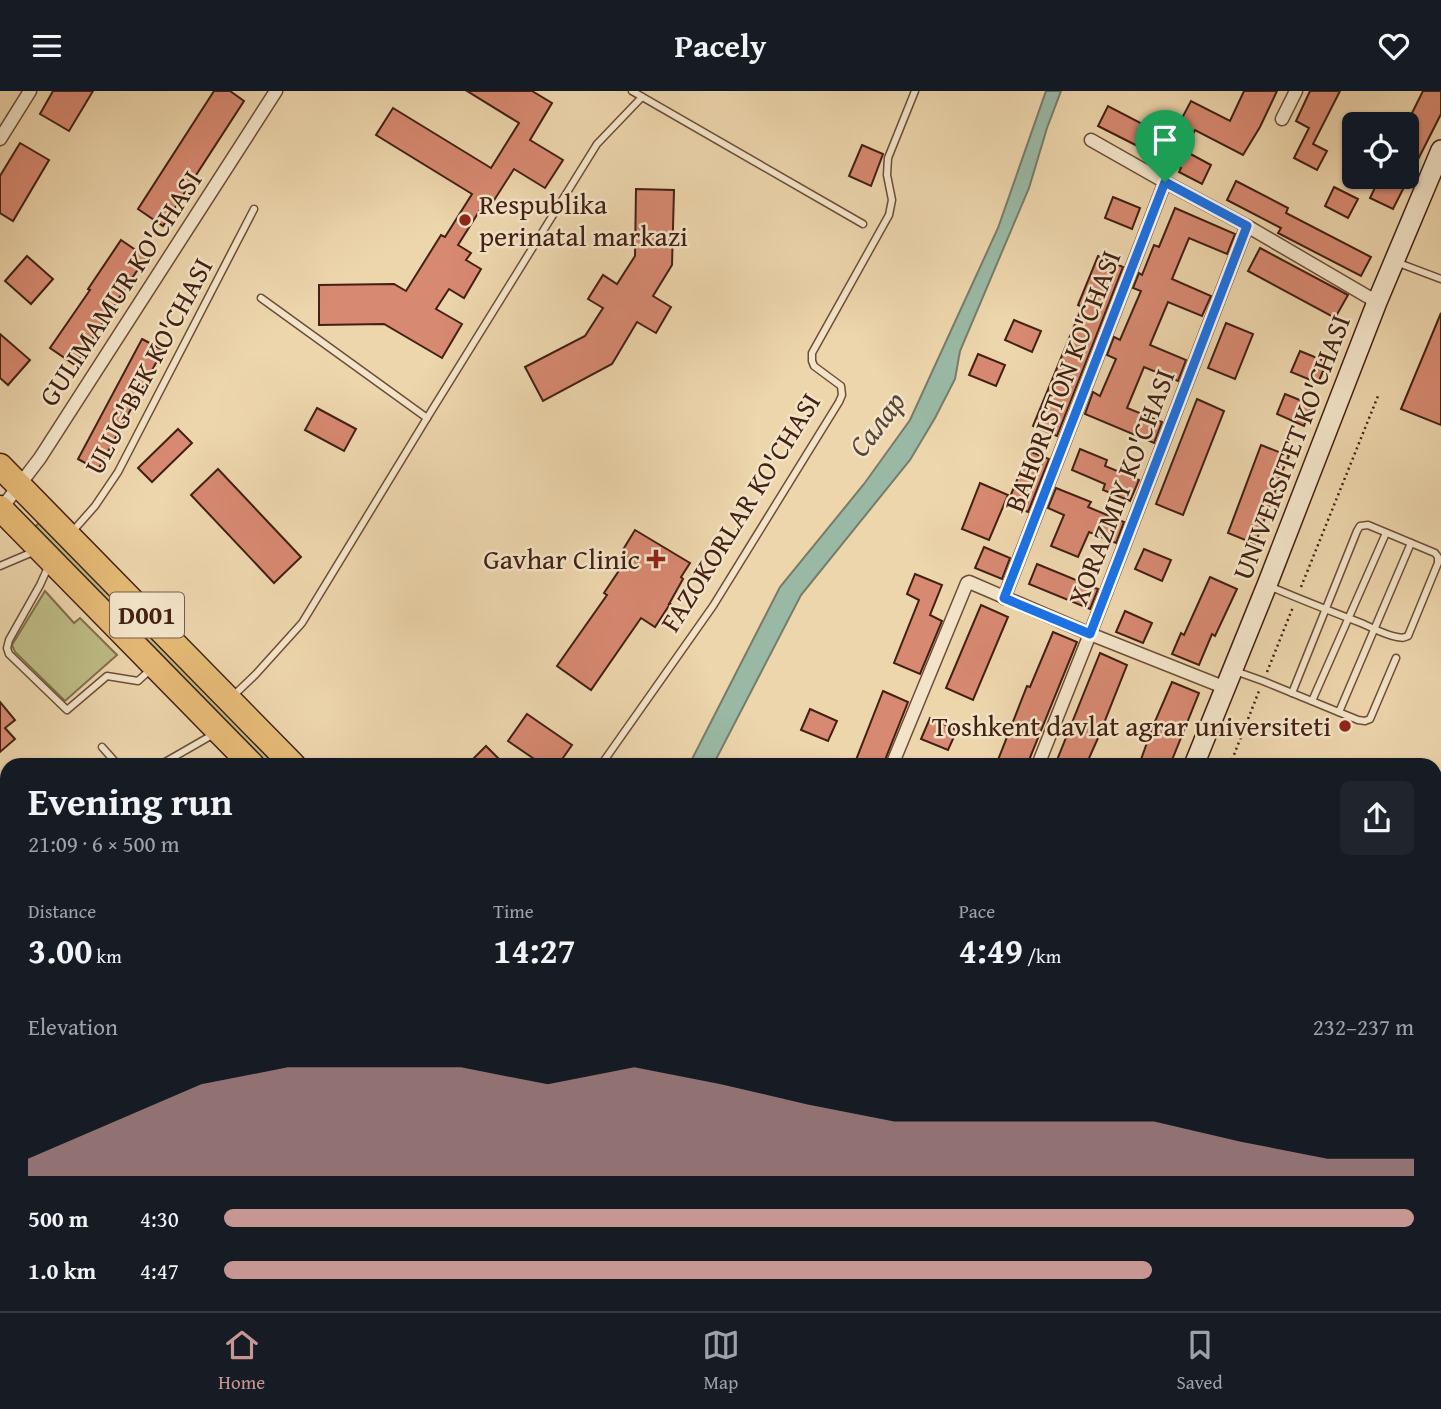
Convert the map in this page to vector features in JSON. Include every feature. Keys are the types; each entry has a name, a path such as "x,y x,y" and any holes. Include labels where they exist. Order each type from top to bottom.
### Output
{"highway":[{"name":"D001","path":"0,466 286,758"},
{"name":"D001","path":"1,509 219,731 241,758"}],"main road":[{"name":"UNIVERSITET KO'CHASI","path":"1197,758 1377,302 1441,150"}],"street":[{"path":"0,139 30,91"},
{"name":"GULIMAMUR KO'CHASI","path":"1,509 40,458 276,91"},
{"path":"1282,119 1296,91"},
{"path":"1091,140 1377,302"},
{"name":"BAHORISTON KO'CHASI","path":"1004,598 1165,182"},
{"name":"XORAZMIY KO'CHASI","path":"1041,758 1247,226"},
{"path":"895,758 969,582 1090,634 1229,679"}],"lane":[{"path":"632,91 863,224"},
{"name":"FAZOKORLAR KO'CHASI","path":"606,758 713,606 839,402 842,395 841,386 814,366 812,353 889,215 891,200 887,176 888,159 915,91"},
{"path":"229,700 302,623 597,144 642,97"},
{"name":"ULUG'BEK KO'CHASI","path":"68,536 95,506 118,472 254,209"},
{"path":"1395,261 1441,279"},
{"path":"261,298 427,418"},
{"path":"1267,585 1297,598 1325,609 1349,619 1402,638 1408,636 1438,563 1438,557 1435,553 1368,525 1360,526 1325,609 1292,693"},
{"path":"1312,701 1386,533"},
{"path":"1339,712 1411,543"},
{"path":"0,575 2,566 46,554 40,585 9,640 8,648 9,654 66,710 107,676 138,681 155,666"},
{"path":"1229,679 1263,681 1365,721 1370,719 1396,658"},
{"path":"172,758 219,731"},
{"path":"102,747 112,758"}],"path":[{"path":"1233,758 1378,395"}],"shaded area":[{"name":"Салар","path":"1046,91 1061,91 1029,188 960,351 955,379 935,418 910,460 801,595 717,758 693,758 780,587 864,484 910,420 998,228"},
{"path":"42,520 275,758 261,758 35,527"},
{"path":"45,591 74,623 80,618 117,655 65,701 15,652 12,645"}],"building":[{"path":"53,91 93,91 69,131 40,114"},
{"path":"214,91 230,91 244,101 163,226 138,209"},
{"name":"Respublika perinatal markazi","path":"467,91 532,91 552,103 530,140 563,160 545,188 514,169 491,205 485,202 458,245 471,253 466,260 481,269 464,298 449,289 436,309 462,324 442,358 384,324 319,325 319,285 394,284 406,291 441,235 445,237 472,194 376,135 393,108 491,168 519,123"},
{"path":"1244,91 1277,91 1243,155 1195,130 1185,151 1211,165 1202,184 1179,172 1181,168 1098,126 1108,106 1171,139 1191,101 1230,121"},
{"path":"1310,91 1340,91 1313,144 1327,151 1317,170 1294,158 1309,128 1296,121"},
{"path":"1423,91 1441,91 1441,114 1419,158 1419,112 1412,112"},
{"path":"20,143 49,160 13,221 0,213 0,176"},
{"path":"862,145 883,154 871,186 849,176"},
{"path":"1236,181 1288,208 1286,213 1371,257 1361,276 1278,233 1281,228 1227,200"},
{"path":"1334,187 1358,199 1348,218 1325,206"},
{"path":"636,189 674,190 672,265 653,296 671,307 656,333 637,322 612,364 543,401 525,367 585,336 603,308 588,299 603,275 617,284 635,256"},
{"path":"1374,189 1403,189 1393,209 1370,198"},
{"path":"1113,197 1140,208 1132,229 1105,218"},
{"path":"1175,208 1235,234 1227,254 1189,238 1172,279 1211,296 1202,316 1168,302 1150,345 1186,360 1178,381 1144,367 1127,408 1162,422 1154,443 1085,414 1093,392 1100,396 1116,359 1107,355 1114,337 1120,340 1141,291 1133,288 1139,273 1142,275 1154,245 1159,247"},
{"path":"121,240 146,257 75,365 50,348"},
{"path":"1260,248 1348,295 1335,318 1248,271"},
{"path":"27,256 53,279 31,304 5,281"},
{"path":"1098,256 1123,267 1057,436 1033,426 1082,307 1078,305"},
{"path":"1441,313 1441,425 1401,409"},
{"path":"1014,320 1041,331 1032,352 1005,340"},
{"path":"1226,323 1253,334 1235,379 1208,368"},
{"path":"0,334 30,360 8,385 0,378"},
{"path":"142,339 163,350 98,470 78,459"},
{"path":"1300,351 1327,362 1318,383 1291,372"},
{"path":"978,354 1005,365 996,386 969,375"},
{"path":"1285,394 1312,405 1304,426 1277,414"},
{"path":"1197,399 1224,411 1183,515 1156,504"},
{"path":"317,408 356,429 344,451 305,430"},
{"path":"178,429 192,443 152,482 138,468"},
{"path":"1261,445 1289,456 1255,544 1228,533"},
{"path":"1080,449 1107,460 1105,466 1139,480 1130,501 1103,490 1105,484 1072,470"},
{"path":"1029,451 1049,459 1028,512 1007,504"},
{"path":"218,469 301,557 274,583 191,495"},
{"path":"980,483 1008,495 989,540 962,529"},
{"path":"1056,488 1091,502 1088,507 1124,522 1116,543 1089,532 1078,557 1051,546 1064,515 1048,508"},
{"path":"635,530 690,563 670,604 655,627 641,618 591,690 557,666 607,595 604,593 628,557 621,553"},
{"path":"984,547 1010,558 1002,579 975,568"},
{"path":"1144,549 1171,560 1162,581 1135,569"},
{"path":"1037,564 1098,589 1090,609 1029,584"},
{"path":"915,574 942,585 930,615 942,621 920,674 894,663 919,600 907,594"},
{"path":"1210,577 1237,589 1215,636 1212,634 1199,665 1172,654 1181,633 1184,635"},
{"path":"981,605 1008,617 973,700 946,688"},
{"path":"1125,611 1152,623 1143,643 1116,632"},
{"path":"1053,632 1077,642 1030,758 999,758 1027,686 1030,687"},
{"path":"1100,653 1127,665 1089,758 1058,758"},
{"path":"1172,682 1199,693 1173,758 1142,758"},
{"path":"883,691 908,702 886,758 857,758"},
{"path":"0,702 15,720 5,728 15,739 0,752"},
{"path":"810,709 837,721 828,741 801,730"},
{"path":"527,714 572,745 563,758 533,758 508,741"},
{"path":"930,718 957,730 948,750 921,739"},
{"path":"486,746 498,758 474,758"}],"place":[{"name":"Respublika perinatal markazi","path":"465,220"},
{"name":"Gavhar Clinic","path":"656,559"},
{"name":"Toshkent davlat agrar universiteti","path":"1345,726"}],"route":[{"path":"1165,182 1247,226 1090,634 1004,598 1165,182"}]}
